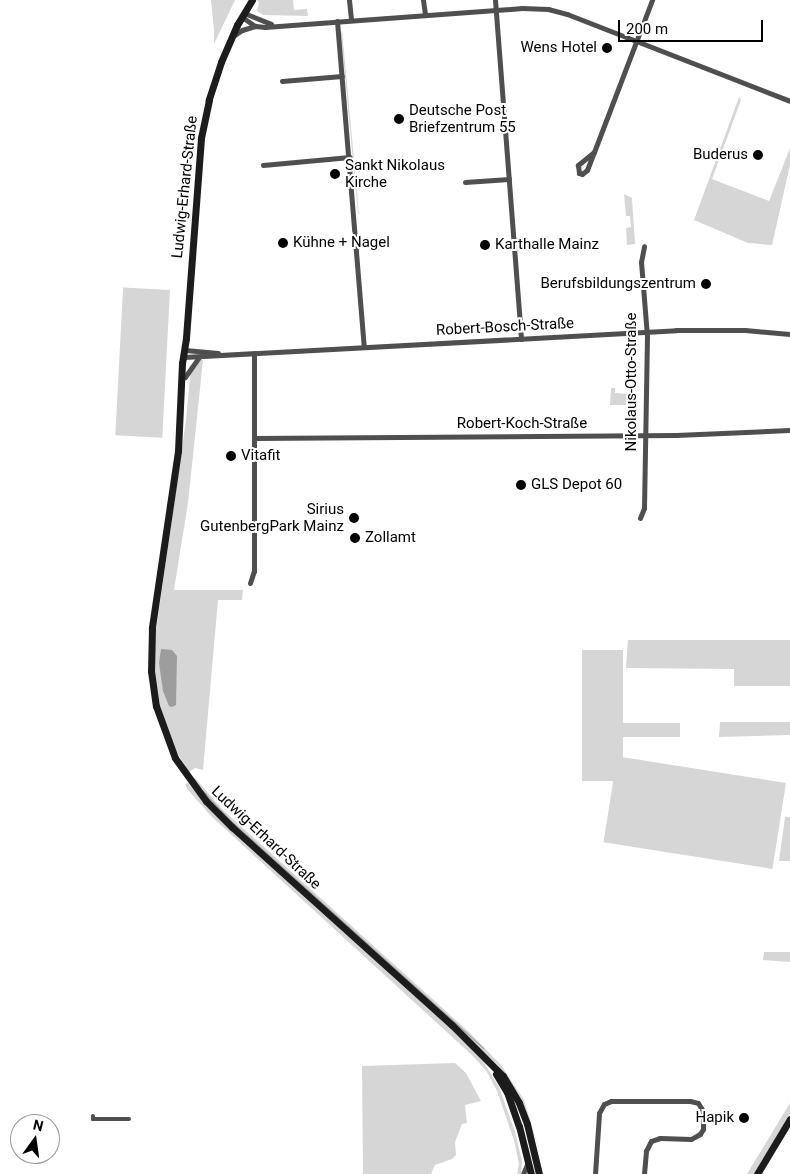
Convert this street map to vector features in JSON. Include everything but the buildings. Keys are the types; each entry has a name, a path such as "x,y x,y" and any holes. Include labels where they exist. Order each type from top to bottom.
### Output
{"main road":[{"name":"Ludwig-Erhard-Straße","path":"182,402 181,381 201,138 212,87 231,38 252,0"},
{"name":"Ludwig-Erhard-Straße","path":"184,354 185,377 178,451 151,651 152,686 156,706 175,758 198,792 232,827 481,1053 503,1076 519,1103 532,1141 539,1174"},
{"name":"Ludwig-Erhard-Straße","path":"481,1053 506,1092 528,1161 530,1174"},
{"path":"757,1174 790,1119"}],"street":[{"path":"349,0 351,20"},
{"path":"424,0 425,15"},
{"path":"494,0 521,339"},
{"path":"594,152 652,0"},
{"path":"231,38 242,30 254,26 532,8 558,11 790,101"},
{"path":"243,15 279,25"},
{"path":"243,15 254,26"},
{"path":"337,21 350,157 364,347"},
{"path":"282,81 342,76"},
{"path":"263,165 350,157"},
{"path":"465,182 509,179"},
{"name":"Nikolaus-Otto-Straße","path":"640,518 644,508 646,332 641,262 644,246"},
{"name":"Robert-Bosch-Straße","path":"184,354 254,353 646,332 745,330 790,334"},
{"path":"250,583 254,571 254,353"},
{"name":"Robert-Bosch-Straße","path":"184,354 199,357 221,354"},
{"path":"185,377 199,357"},
{"name":"Robert-Koch-Straße","path":"254,438 645,436 790,430"},
{"path":"595,1174 599,1113 604,1104 611,1101 690,1101 698,1103 703,1110 703,1129 700,1134 691,1138 660,1138 651,1141 646,1151 644,1174"},
{"path":"93,1116 93,1119 128,1119"},
{"path":"523,1174 528,1161"}],"shaded area":[{"path":"211,0 235,0 214,44 214,30"},
{"path":"257,0 293,0 294,10 307,9 308,16 263,15 257,11 259,3"},
{"path":"342,30 359,214 341,34"},
{"path":"739,97 741,100 712,179 769,201 790,148 790,165 772,245 748,243 694,220"},
{"path":"624,194 632,198 635,244 627,245 626,228 631,227 630,216 626,216"},
{"path":"123,288 170,290 162,438 115,435"},
{"path":"200,360 203,360 188,503 174,590 243,590 242,600 218,600 203,770 195,768 189,772 172,745 160,711 155,684 154,645 186,420 190,377 191,371"},
{"path":"611,388 615,388 615,393 627,394 627,405 610,405"},
{"path":"628,640 790,640 790,686 734,686 734,669 626,668"},
{"path":"161,649 172,650 177,656 176,705 172,707 169,706 163,691 159,663"},
{"path":"582,650 623,650 623,781 582,781"},
{"path":"720,722 790,722 790,735 719,737"},
{"path":"620,723 680,723 680,737 620,737"},
{"path":"617,756 786,783 772,869 603,842"},
{"path":"195,778 223,810 469,1032 501,1065 524,1100 539,1149 521,1098 499,1066 220,812 192,780"},
{"path":"188,783 214,814 455,1031 483,1061 499,1087 515,1132 522,1161 521,1174 517,1174 519,1164 514,1140 497,1091 487,1072 473,1056 212,817 187,789 185,784"},
{"path":"785,817 790,817 790,861 779,861"},
{"path":"764,952 790,952 790,962 763,960"},
{"path":"455,1063 466,1073 481,1101 465,1105 467,1123 462,1124 455,1142 456,1155 452,1159 435,1165 431,1174 363,1174 362,1066"},
{"path":"790,1103 790,1114 754,1174 747,1174"}],"waterway":[{"path":"202,790 230,820 483,1048"}],"place":[{"name":"Wens Hotel","path":"607,48"},
{"name":"Deutsche Post Briefzentrum 55","path":"399,119"},
{"name":"Buderus","path":"758,155"},
{"name":"Sankt Nikolaus Kirche","path":"335,174"},
{"name":"Kühne + Nagel","path":"283,243"},
{"name":"Karthalle Mainz","path":"485,245"},
{"name":"Berufsbildungszentrum","path":"706,284"},
{"name":"Vitafit","path":"231,456"},
{"name":"GLS Depot 60","path":"521,485"},
{"name":"Sirius GutenbergPark Mainz","path":"354,518"},
{"name":"Zollamt","path":"355,538"},
{"name":"Hapik","path":"744,1118"}]}
